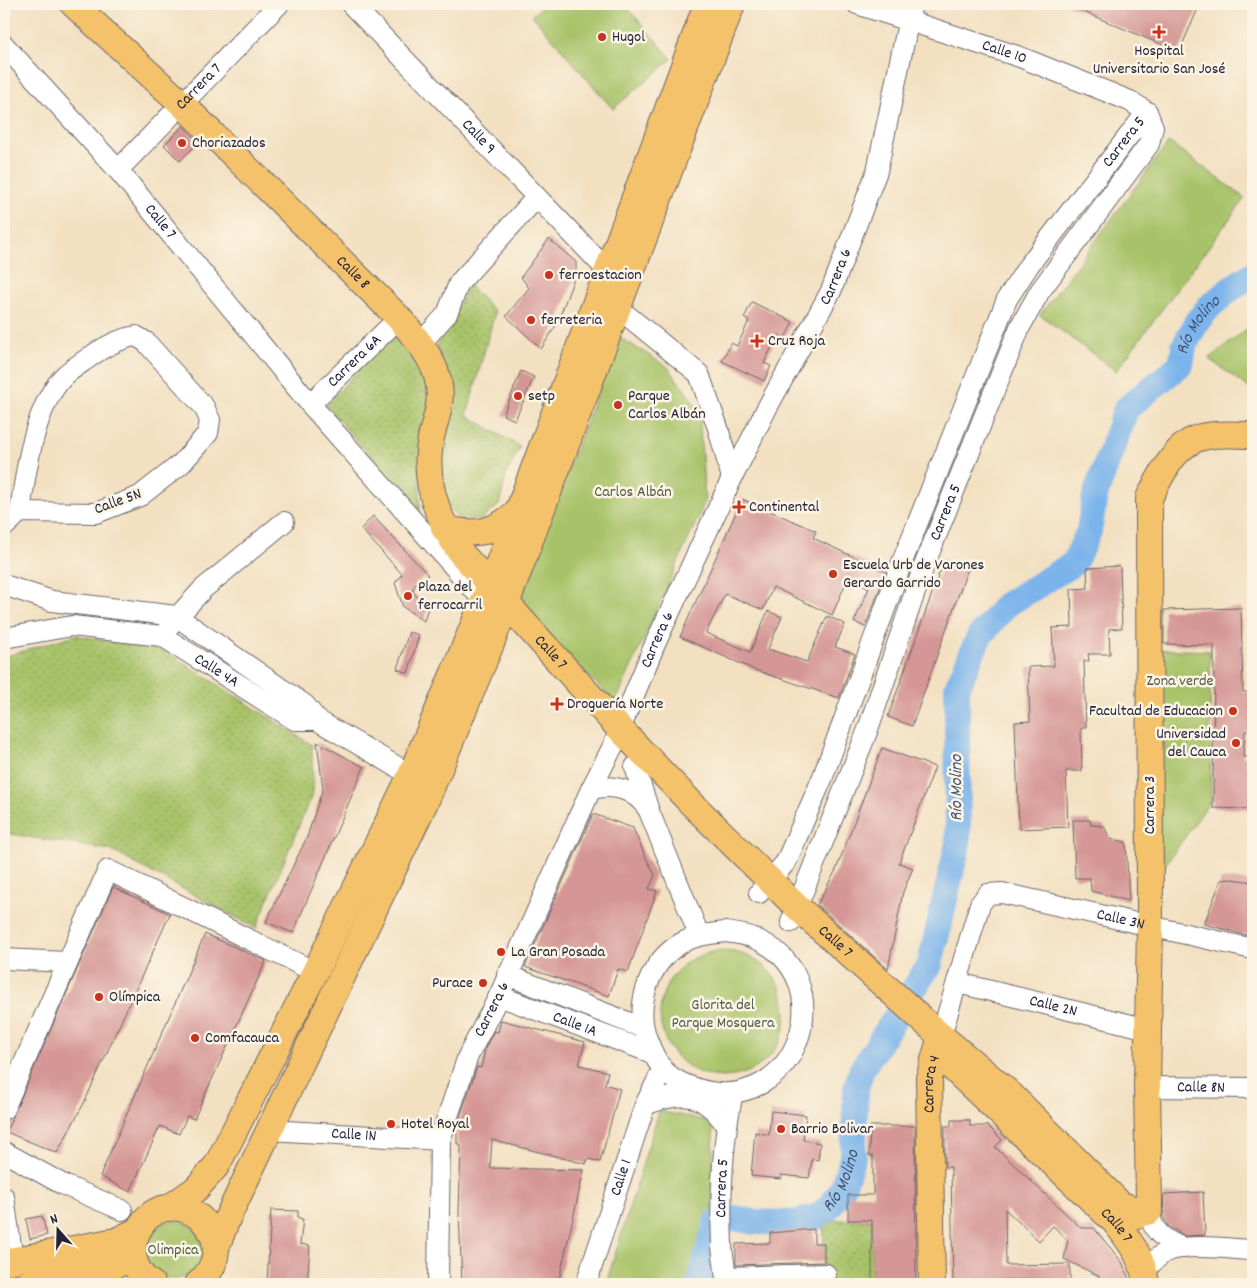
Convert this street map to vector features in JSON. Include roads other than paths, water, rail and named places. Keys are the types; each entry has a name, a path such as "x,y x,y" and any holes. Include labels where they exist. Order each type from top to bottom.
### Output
{"main road":[{"name":"Calle 8","path":"73,4 181,103 399,318 420,344 434,364 439,385 440,403 431,438 428,465 432,498 444,528 495,601"},
{"path":"198,1284 208,1274 214,1262 216,1248 227,1219 427,798 495,601 520,509 606,269 707,4"},
{"path":"130,1221 145,1220 156,1212 169,1208 196,1189 217,1165 315,972 495,601 618,308 732,4"},
{"name":"Carrera 3","path":"1149,1211 1147,1087 1150,926 1149,498 1170,460 1185,445 1205,436 1253,435"},
{"path":"444,528 464,534 485,532 504,523 520,509"},
{"name":"Calle 7","path":"495,601 553,674 617,736 765,887"},
{"name":"Calle 7","path":"495,601 617,736 635,767 794,915 935,1041 1115,1222 1134,1248 1145,1277"},
{"name":"Calle 7","path":"935,1041 1010,1094 1120,1204 1130,1208 1149,1211"},
{"name":"Carrera 4","path":"932,1284 929,1078 935,1041"},
{"path":"169,1208 183,1209 196,1214 207,1223 214,1235 216,1248"},
{"path":"1115,1222 1149,1211"},
{"path":"8,1261 116,1241 130,1221"},
{"path":"130,1221 141,1278"},
{"path":"27,1284 113,1266 141,1278"}],"street":[{"name":"Carrera 7","path":"118,170 279,4"},
{"name":"Calle 9","path":"352,4 606,269"},
{"name":"Calle 10","path":"857,4 910,13 1130,101 1147,112"},
{"name":"Carrera 6","path":"440,1281 440,1140 468,1056 499,996 591,789 617,736 655,644 732,478 767,408 832,291 877,171 910,13"},
{"name":"Calle 7","path":"4,45 118,170 310,404 495,601"},
{"name":"Carrera 5","path":"765,887 786,862 822,779 866,665 904,557 1007,299 1029,265 1147,112"},
{"name":"Carrera 5","path":"794,915 846,788 924,566 1020,327 1040,291 1149,144 1153,127 1147,112"},
{"path":"420,344 447,314 460,282 536,198"},
{"path":"618,308 699,374 718,428 732,478"},
{"name":"Carrera 6A","path":"310,404 399,318"},
{"name":"Calle 5N","path":"136,336 146,342 204,407 210,420 208,434 181,464 140,496 96,513 20,512 26,472 44,406 65,375 96,352 122,338 136,336"},
{"path":"4,527 20,512"},
{"path":"162,636 176,616 202,589 284,522"},
{"path":"4,584 52,601 176,616 305,704 317,720"},
{"name":"Calle 4A","path":"4,638 72,626 162,636 295,720 317,720 411,775"},
{"path":"866,665 887,672"},
{"path":"635,767 649,811 699,936"},
{"path":"822,779 846,788"},
{"path":"591,789 604,786 624,789 641,800 649,811"},
{"path":"4,1109 108,870 315,972"},
{"name":"Calle 3N","path":"988,894 1002,892 1253,949"},
{"name":"Carrera 4","path":"935,1041 958,983 980,904 988,894"},
{"path":"725,932 750,936 773,948 791,968 802,993 804,1020 797,1046 781,1069 759,1085 733,1093 710,1093 688,1086 662,1071 652,1053 643,1028 642,1005 648,982 660,962 678,946 699,936 725,932"},
{"path":"4,960 67,962"},
{"name":"Calle 1A","path":"507,975 643,1028"},
{"name":"Calle 2N","path":"958,983 1148,1029"},
{"name":"Calle 1A","path":"499,996 652,1053"},
{"name":"Calle 1","path":"586,1284 645,1105 662,1071"},
{"name":"Calle 8N","path":"1147,1087 1253,1088"},
{"name":"Carrera 5","path":"726,1281 722,1247 726,1125 733,1093"},
{"path":"645,1105 667,1096 694,1098 714,1108 726,1125"},
{"name":"Calle 1N","path":"268,1130 440,1140"},
{"path":"4,1152 130,1221"},
{"path":"4,1197 8,1261"},
{"name":"Calle 7","path":"1149,1211 1150,1222 1156,1232 1168,1242 1183,1248"},
{"name":"Calle 7","path":"1145,1277 1159,1256 1168,1251 1183,1248 1253,1250"},
{"path":"726,1281 826,1274"}],"waterway":[{"name":"Río Molino","path":"699,1284 716,1223 734,1218 754,1222 794,1223 818,1216 828,1208 842,1190 853,1156 856,1088 862,1069 930,964 958,843 957,688 979,637 1006,605 1074,563 1089,531 1095,496 1126,409 1181,364 1184,347 1196,323 1210,306 1233,287 1253,274"}],"place":[{"name":"Hospital Universitario San José","path":"1159,32"},
{"name":"Hugol","path":"602,37"},
{"name":"Choriazados","path":"182,143"},
{"name":"ferroestacion","path":"549,275"},
{"name":"ferreteria","path":"531,320"},
{"name":"Cruz Roja","path":"757,341"},
{"name":"setp","path":"518,396"},
{"name":"Parque Carlos Albán","path":"618,405"},
{"name":"Continental","path":"739,507"},
{"name":"Escuela Urb de Varones Gerardo Garrido","path":"833,574"},
{"name":"Plaza del ferrocarril","path":"408,596"},
{"name":"Droguería Norte","path":"557,704"},
{"name":"Facultad de Educacion","path":"1233,711"},
{"name":"Universidad del Cauca","path":"1236,743"},
{"name":"La Gran Posada","path":"501,952"},
{"name":"Purace","path":"483,983"},
{"name":"Olímpica","path":"99,997"},
{"name":"Comfacauca","path":"195,1038"},
{"name":"Hotel Royal","path":"391,1124"},
{"name":"Barrio Bolivar","path":"781,1129"}],"park label":[{"name":"Carlos Albán","path":"633,492"},
{"name":"Zona verde","path":"1180,681"},
{"name":"Glorita del Parque Mosquera","path":"723,1014"},
{"name":"Olimpica","path":"173,1250"}]}
